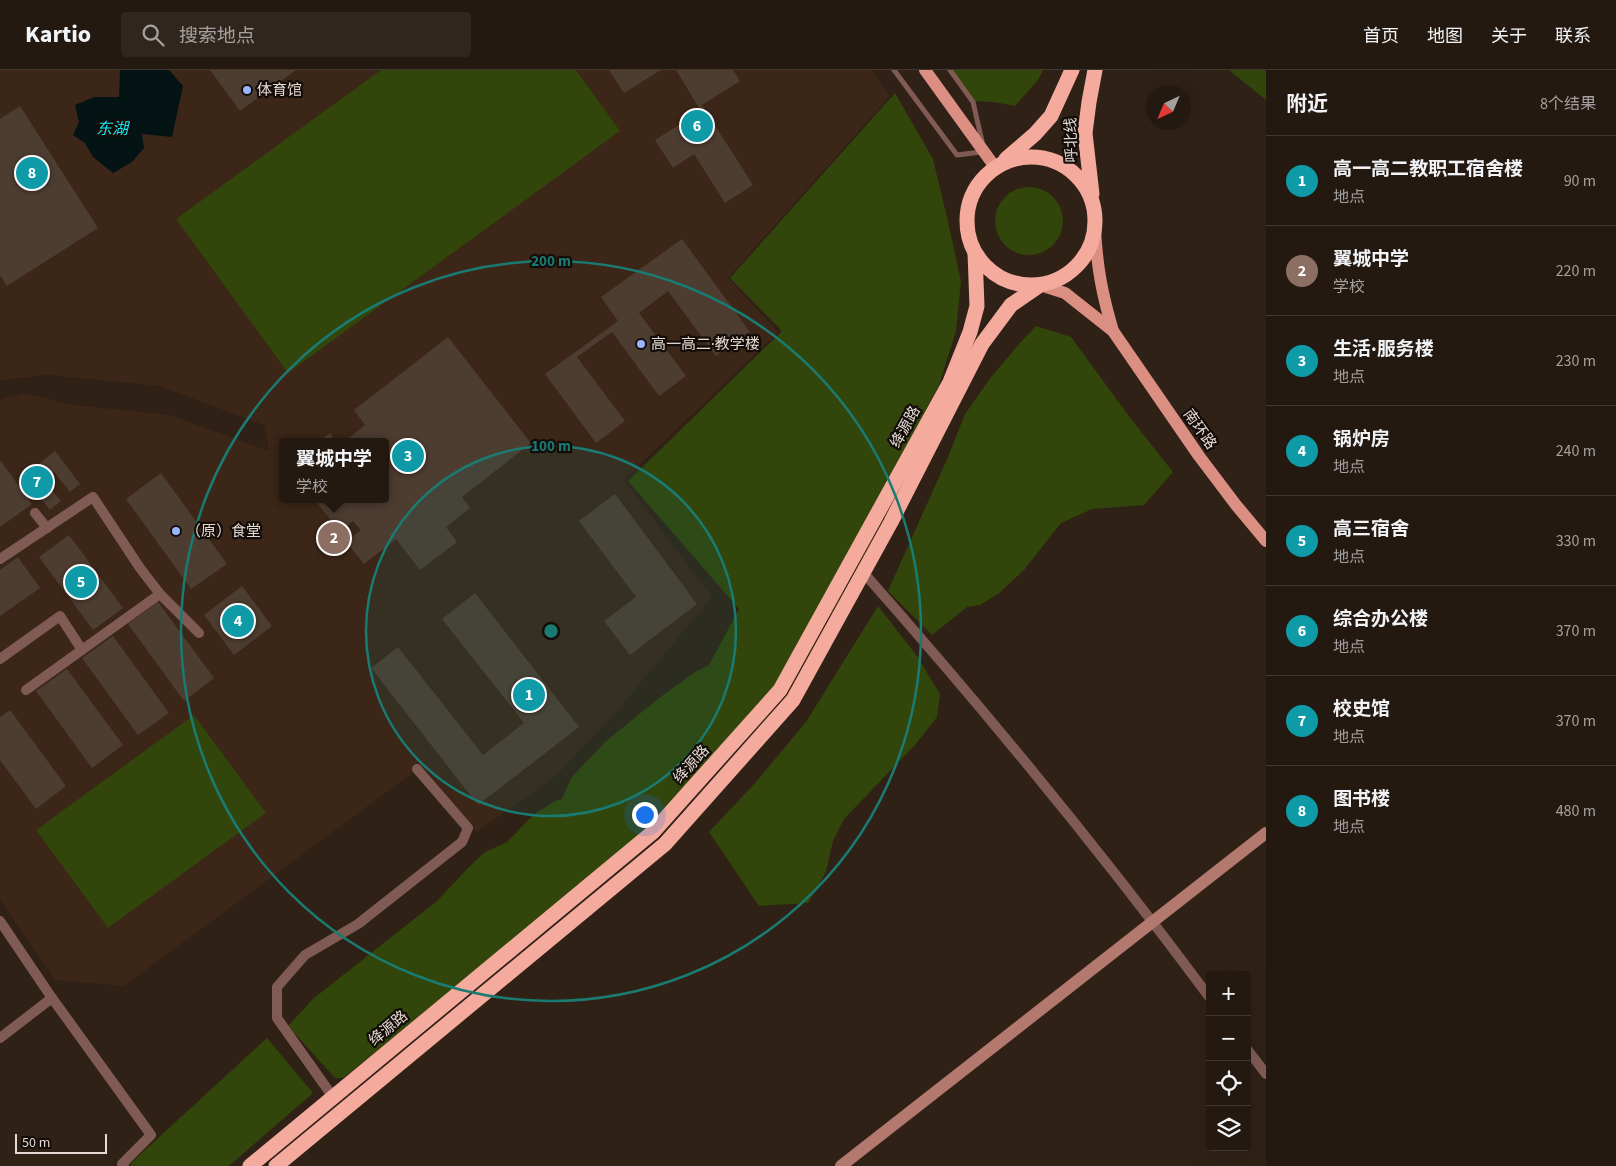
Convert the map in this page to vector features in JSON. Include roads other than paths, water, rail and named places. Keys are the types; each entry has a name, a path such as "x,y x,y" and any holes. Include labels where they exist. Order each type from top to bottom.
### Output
{"highway":[{"name":"呼北线","path":"1072,70 1051,116 1017,151 984,176 976,186 969,202 966,220 968,237 975,253 986,267 1005,280 1028,286 1051,282 1067,275 1081,263 1090,247 1095,229 1095,210 1085,133 1095,70"},
{"name":"呼北线","path":"995,167 1011,159 1029,156 1046,158 1063,165 1078,176 1089,192 1095,210"},
{"name":"绛源路","path":"250,1166 653,832 780,690 950,382 970,332 977,306 975,253"},
{"name":"绛源路","path":"276,1166 665,844 794,700 982,344 1011,304 1040,285"}],"main road":[{"path":"925,70 995,167"},
{"name":"南环路","path":"1095,229 1097,262 1102,294 1113,331"},
{"name":"南环路","path":"1040,285 1065,293 1113,331 1199,456 1236,505 1266,540"}],"street":[{"path":"0,559 93,497 140,568 160,594 198,633"},
{"path":"35,513 47,528"},
{"path":"863,572 925,643 1153,922 1206,993"},
{"path":"26,690 160,594"},
{"path":"0,659 60,616 82,650"},
{"path":"333,1097 277,1018 277,987 305,954 358,924 462,842 468,828 417,769"},
{"path":"841,1166 1266,834"},
{"path":"0,921 52,998 151,1135 122,1164 124,1166"},
{"path":"0,1038 52,998"},
{"path":"1251,1054 1266,1074"}],"lane":[{"path":"894,70 956,155 984,152 973,102 950,70"}],"water":[{"name":"东湖","path":"120,70 169,70 183,86 172,137 142,134 144,148 132,162 113,173 93,157 85,143 73,135 79,122 75,105 94,97 119,97"}],"place":[{"name":"体育馆","path":"247,90"},
{"name":"综合办公楼","path":"697,126"},
{"name":"图书楼","path":"32,173"},
{"name":"高一高二·教学楼","path":"641,344"},
{"name":"生活·服务楼","path":"408,456"},
{"name":"校史馆","path":"37,482"},
{"name":"（原）食堂","path":"176,531"},
{"name":"翼城中学","path":"334,538"},
{"name":"高三宿舍","path":"81,582"},
{"name":"锅炉房","path":"238,621"},
{"name":"高一高二教职工宿舍楼","path":"529,695"}]}
